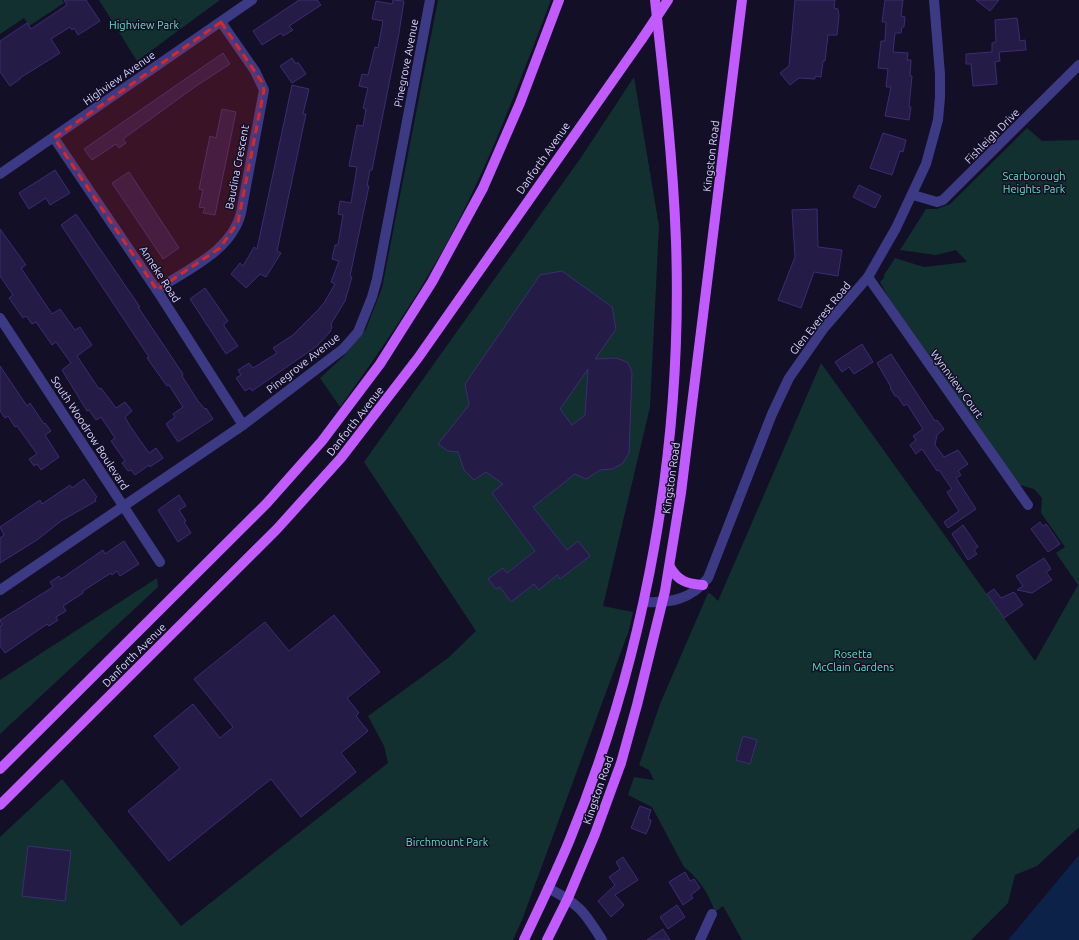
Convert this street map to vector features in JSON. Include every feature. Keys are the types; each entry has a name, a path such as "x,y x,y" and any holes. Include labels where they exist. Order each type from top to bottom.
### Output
{"main road":[{"name":"Danforth Avenue","path":"0,769 267,503 322,441 380,364 432,282 482,188 520,103 559,0"},
{"name":"Kingston Road","path":"524,940 570,838 618,701 644,602 665,476 674,377 676,242 672,176 655,0"},
{"name":"Danforth Avenue","path":"0,805 271,534 341,458 418,358 668,0"},
{"name":"Kingston Road","path":"547,940 568,898 595,834 621,763 663,602 670,567 681,493 742,0"},
{"path":"670,567 674,574 682,581 689,584 702,585"}],"street":[{"name":"Highview Avenue","path":"0,174 252,0"},
{"name":"Pinegrove Avenue","path":"0,590 243,425 343,349 358,332 372,297 377,279 430,0"},
{"name":"Glen Everest Road","path":"644,602 663,602 688,596 702,585 713,570 772,414 789,378 824,328 868,277 913,195 931,148 938,120 940,74 934,0"},
{"name":"Baudina Crescent","path":"157,290 220,248 229,239 241,213 264,90 255,70 221,22"},
{"name":"Fishleigh Drive","path":"913,195 937,202 943,200 1079,66"},
{"name":"Anneke Road","path":"54,138 157,290 243,425"},
{"name":"Wynnview Court","path":"868,277 1028,505"},
{"name":"South Woodrow Boulevard","path":"0,318 160,562"},
{"path":"548,888 568,898 576,904 589,919 602,940"},
{"path":"700,940 712,914"}],"highlighted area":[{"path":"221,22 262,82 264,90 238,222 220,248 157,290 54,138"}],"green space":[{"path":"0,0 62,0 64,3 29,26 24,18 0,34"},
{"name":"Highview Park","path":"99,0 220,0 137,61"},
{"path":"438,0 551,0 491,151 449,239 424,283 397,325 340,407 320,378 345,355 366,329 382,288"},
{"name":"Birchmount Park","path":"634,77 659,226 650,407 603,606 633,612 629,630 522,920 513,940 0,940 0,837 62,779 181,926 388,763 384,746 368,716 448,658 476,631 364,462 582,156"},
{"path":"1027,128 1042,141 1079,140 1079,827 1037,866 1015,875 1008,903 971,940 742,940 723,906 715,912 703,887 684,867 652,807 628,795 634,777 654,780 649,770 639,765 660,704 708,593 718,601 821,363 1035,661 1078,585 1056,553 1065,547 1041,513 1042,498 1034,489 1016,484 888,297 880,282 884,278 884,275 895,258 924,267 967,262 956,250 936,255 900,250 926,209 937,209 950,204"},
{"path":"157,578 158,587 0,734 0,680"}],"water":[{"path":"1079,855 1079,940 1008,940"}],"building":[{"path":"64,0 86,0 100,21 78,35 74,28 72,30 70,27 51,39 60,53 10,86 0,72 0,41 27,23 31,29 67,5"},
{"path":"299,0 317,0 321,5 289,26 293,30 283,36 281,33 262,45 253,31"},
{"path":"393,0 404,1 399,33 372,170 370,170 367,186 369,186 350,276 352,277 345,301 331,324 332,327 330,332 317,346 252,391 250,388 245,391 236,378 241,375 238,370 249,363 253,368 277,353 273,348 293,335 317,311 324,303 335,284 331,282 339,261 332,259 335,245 338,245 343,215 338,214 340,201 351,203 357,167 349,166 357,125 363,126 366,109 363,108 368,88 359,86 362,74 368,75 375,47 378,48 383,21 372,19 376,1 392,4"},
{"path":"795,0 835,0 834,8 838,9 839,16 837,35 828,35 825,61 823,61 821,77 815,76 815,79 799,78 790,85 780,73 789,66"},
{"path":"885,0 903,0 901,16 905,17 904,27 902,27 901,33 895,33 893,52 908,53 907,60 911,60 910,76 912,76 909,107 911,107 909,120 885,116 891,87 886,87 888,69 878,68 881,41 885,41 886,22 882,22"},
{"path":"976,0 999,0 990,11"},
{"path":"1017,18 1020,41 1025,40 1026,50 999,52 1000,61 995,62 997,84 973,86 971,64 966,64 966,54 992,52 992,43 996,42 995,20"},
{"path":"223,53 230,64 196,86 123,139 126,143 119,148 116,144 92,160 84,149"},
{"path":"292,58 296,64 298,62 306,74 292,83 280,66"},
{"path":"292,85 309,89 303,114 306,114 277,251 281,253 266,277 260,274 246,288 231,274 240,263 243,266 254,247 257,249"},
{"path":"222,109 236,112 215,215 203,213 205,208 199,207 203,190 199,189 210,136 216,138"},
{"path":"883,133 906,140 903,152 900,151 892,175 870,168"},
{"path":"55,170 70,193 50,205 46,198 29,209 19,193"},
{"path":"129,172 179,248 163,259 112,183"},
{"path":"859,185 881,196 875,208 853,197"},
{"path":"817,209 818,247 842,250 838,276 814,272 801,308 778,300 795,257 792,210"},
{"path":"76,214 140,307 138,307 183,374 182,376 198,401 205,409 206,408 213,419 178,442 166,424 175,417 173,414 183,407 169,385 167,386 147,358 149,357 61,225"},
{"path":"0,229 26,265 21,268 52,314 60,309 75,330 80,327 92,345 77,356 99,389 101,388 116,408 125,402 132,411 125,417 149,453 156,448 163,458 150,467 149,465 135,475 131,470 128,471 122,463 125,461 111,441 115,438 101,417 96,420 89,410 87,411 62,370 71,363 56,342 52,345 36,322 32,324 26,316 23,318 9,298 13,295 0,276"},
{"path":"562,271 612,307 616,329 595,359 616,358 622,360 628,363 632,372 629,453 622,464 612,469 600,470 586,479 575,474 533,507 567,550 578,541 590,556 560,579 557,575 539,590 534,584 511,602 500,587 496,589 488,579 503,568 507,573 535,551 492,493 503,484 486,472 474,480 464,470 458,452 448,451 438,444 469,405 465,384 540,275","holes":["588,369 585,415 572,425 560,409"]},
{"path":"205,288 228,321 224,324 224,326 238,346 226,354 190,299"},
{"path":"862,344 873,362 854,374 849,367 842,372 835,362"},
{"path":"891,354 935,421 937,420 944,429 937,435 935,445 944,457 958,450 968,464 958,471 961,475 956,478 976,509 948,528 944,522 959,511 947,492 952,489 922,449 916,454 910,445 916,440 913,436 923,429 907,404 904,406 897,396 895,396 877,363"},
{"path":"0,366 27,406 30,403 44,424 45,423 51,431 45,435 59,457 41,470 37,464 34,466 29,459 37,454 17,426 15,427 8,416 5,418 0,411"},
{"path":"84,479 97,497 95,499 96,501 61,521 37,540 0,563 0,538 4,535 0,527 40,500 42,504 70,485 72,488"},
{"path":"179,495 186,506 179,510 191,533 178,542 158,510"},
{"path":"1040,522 1043,526 1046,524 1060,544 1048,552 1031,529"},
{"path":"963,525 978,547 974,550 977,554 968,560 952,534"},
{"path":"124,541 139,564 120,576 117,571 112,575 111,573 83,591 83,593 63,606 66,611 56,617 58,620 49,626 47,624 5,653 0,646 0,626 2,625 0,620 53,587 50,582 59,576 61,579 103,550 105,554"},
{"path":"1044,558 1051,569 1046,572 1052,580 1032,593 1017,590 1023,586 1016,576"},
{"path":"994,589 1001,598 1014,592 1023,605 1004,618 987,594"},
{"path":"334,615 380,672 347,698 359,713 356,716 368,731 341,753 356,772 301,817 271,779 169,861 128,811 180,768 154,736 193,704 220,738 233,727 194,679 265,622 289,651"},
{"path":"743,736 757,740 750,764 736,760"},
{"path":"640,806 651,810 648,819 651,820 650,825 646,834 631,828"},
{"path":"28,846 71,851 65,901 22,896"},
{"path":"623,857 638,880 615,895 624,905 611,917 598,901 615,885 609,877 620,869 616,862"},
{"path":"685,872 690,881 694,879 700,888 691,895 693,898 683,905 669,882"},
{"path":"677,905 685,917 668,929 660,917"},
{"path":"663,929 670,940 647,940"}],"park label":[{"name":"Scarborough Heights Park","path":"1034,182"},
{"name":"Rosetta McClain Gardens","path":"853,660"}]}
